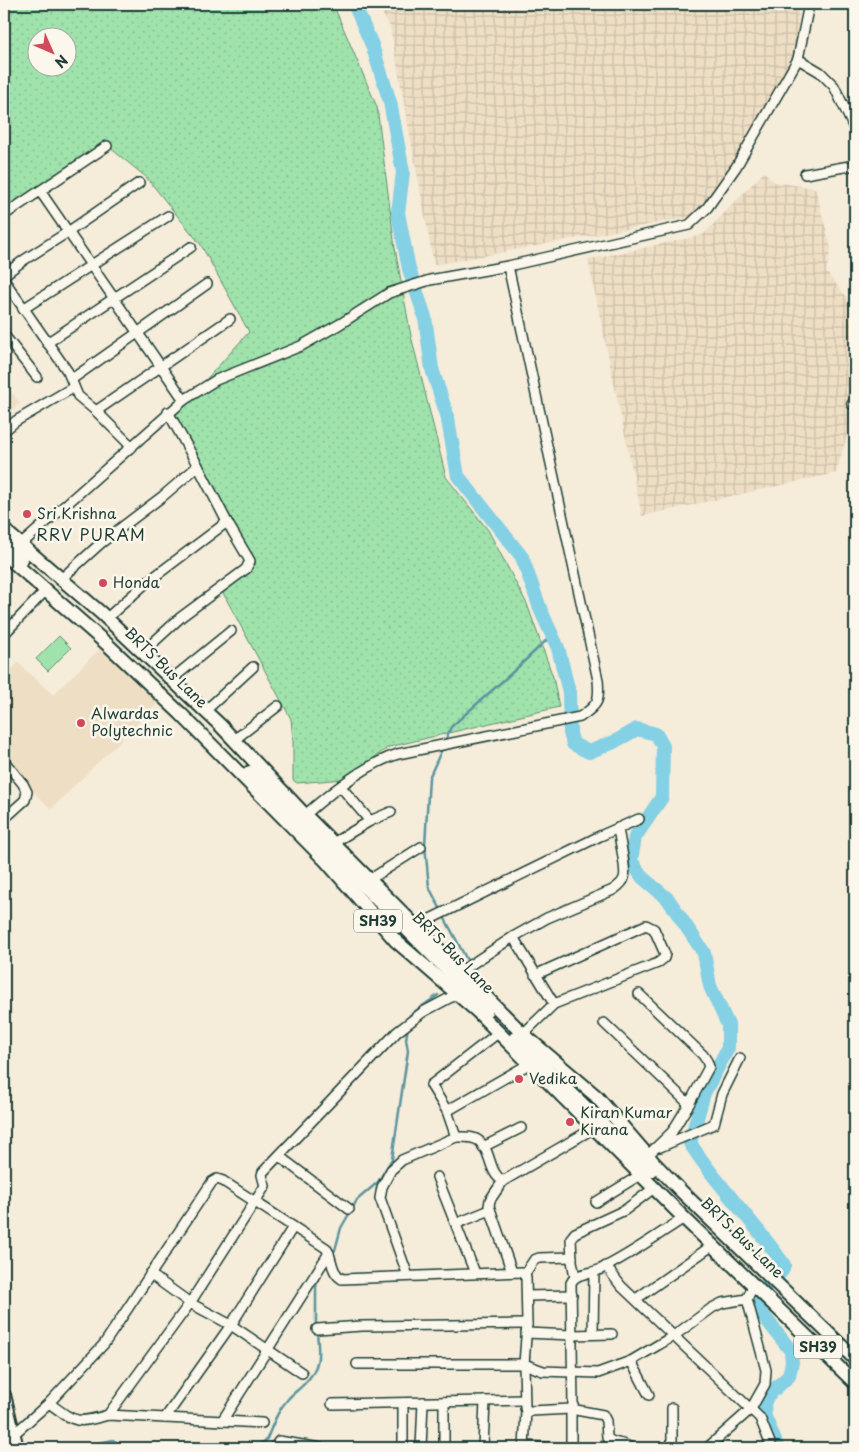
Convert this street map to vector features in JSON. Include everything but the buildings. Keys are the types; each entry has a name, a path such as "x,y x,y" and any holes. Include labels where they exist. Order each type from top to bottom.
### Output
{"main road":[{"name":"SH39","path":"4,530 9,552 46,590 181,714 326,861 390,934 498,1033 713,1245 855,1359"},
{"name":"SH39","path":"9,552 61,579 107,618 206,711 305,815 523,1034 596,1096 650,1153 758,1281 787,1305 855,1383"},
{"name":"BRTS Bus Lane","path":"9,552 122,647 275,796 437,961 758,1281"},
{"path":"787,1305 855,1370"},
{"path":"4,1395 9,1436 17,1448"}],"street":[{"path":"9,552 184,400 216,380 301,346 340,324 389,292 430,280 508,266 689,226 707,208 736,167 798,59 809,4"},
{"path":"798,59 820,72 834,86 854,126"},
{"path":"4,216 107,146"},
{"path":"805,174 855,165"},
{"path":"4,275 140,183"},
{"path":"40,192 184,400"},
{"path":"24,309 168,216"},
{"path":"47,344 191,247"},
{"path":"305,815 370,765 385,758 449,743 580,717 594,708 599,693 598,680 508,266"},
{"path":"4,280 73,383 78,396 96,410 132,447"},
{"path":"4,431 16,420 73,383 137,332 207,284"},
{"path":"96,410 230,319"},
{"path":"4,336 37,377"},
{"path":"143,652 181,617 249,565 248,556 226,522 168,412"},
{"path":"61,579 101,543 163,496 198,466"},
{"path":"107,618 146,584 226,522"},
{"path":"4,634 46,590"},
{"path":"172,679 231,631"},
{"path":"206,711 253,667"},
{"path":"234,740 278,706"},
{"path":"4,761 23,784 27,792 25,800 4,820"},
{"path":"341,787 370,821"},
{"path":"334,843 370,821 391,812"},
{"path":"416,926 639,819"},
{"path":"460,971 546,918 613,890 620,885 624,878 625,870 618,828"},
{"path":"369,880 421,846"},
{"path":"523,1034 554,1004 662,961 664,954 654,929 646,925 535,975"},
{"path":"514,937 554,1004"},
{"path":"108,1415 190,1303 265,1186 262,1176 263,1172 396,1032 423,1012 457,994"},
{"path":"639,994 708,1061 709,1067 672,1132 650,1153"},
{"path":"604,1023 689,1104"},
{"path":"456,1137 446,1111 431,1085 498,1033"},
{"path":"650,1153 712,1125 715,1121 722,1094 740,1058"},
{"path":"446,1111 529,1064"},
{"path":"483,1147 521,1128"},
{"path":"512,1272 490,1210 490,1200 503,1181 594,1128"},
{"path":"408,1276 380,1198 382,1187 392,1170 402,1160 456,1137 472,1138 479,1140 493,1171 503,1181"},
{"path":"279,1156 349,1209"},
{"path":"596,1202 640,1175"},
{"path":"436,1177 475,1273"},
{"path":"9,1436 49,1403 104,1344 212,1182 217,1180 223,1181 326,1248 337,1276 342,1279 522,1272 527,1281 524,1447 560,1448"},
{"path":"575,1277 571,1238 575,1233 626,1210 654,1188"},
{"path":"458,1223 490,1210"},
{"path":"571,1448 571,1283 575,1277 594,1272 606,1266 663,1232 683,1217"},
{"path":"165,1418 231,1324 293,1227"},
{"path":"636,1299 713,1245"},
{"path":"222,1421 267,1348 330,1256"},
{"path":"524,1275 534,1260 539,1258 572,1258"},
{"path":"606,1266 621,1286 760,1418 770,1447"},
{"path":"593,1334 594,1272"},
{"path":"150,1274 190,1303 231,1324 302,1373"},
{"path":"707,1448 751,1409 765,1384 766,1376 748,1298 758,1281"},
{"path":"527,1296 572,1295"},
{"path":"357,1364 524,1364 543,1371 598,1373 631,1361 722,1303 748,1298"},
{"path":"317,1329 362,1326 526,1328 572,1335 612,1334"},
{"path":"631,1361 649,1395"},
{"path":"332,1404 524,1400"},
{"path":"483,1448 485,1401"},
{"path":"421,1448 423,1402"},
{"path":"444,1402 444,1448"},
{"path":"49,1403 65,1415 76,1420 88,1421 108,1415 262,1423"},
{"path":"403,1403 403,1448"},
{"path":"672,1408 672,1448"},
{"path":"526,1411 571,1409 603,1415 606,1421 607,1438 614,1442 623,1443 631,1448"},
{"path":"274,1448 279,1441 320,1448"},
{"path":"210,1448 222,1448"}],"shaded area":[{"path":"377,4 799,4 796,53 780,88 715,199 701,215 434,265 390,27"},
{"path":"764,172 774,182 815,188 831,248 826,272 855,307 855,408 836,473 642,516 588,260 703,235"},
{"path":"4,383 20,403 4,417"},
{"name":"Alwardas Polytechnic","path":"103,646 159,702 51,809 4,761 4,677 18,663 53,695"}],"green space":[{"path":"4,4 333,4 377,107 395,248 411,336 446,477 488,530 527,604 553,677 559,707 389,747 344,779 297,783 293,780 291,719 223,593 256,564 175,414 249,332 201,245 146,177 104,143 4,210"},
{"path":"59,636 71,648 48,671 36,659"}],"waterway":[{"path":"354,4 372,45 390,102 403,172 398,213 409,269 425,317 432,369 447,415 458,476 522,557 541,611 558,648 569,692 570,733 573,744 589,752 614,742 637,729 656,734 663,746 662,797 635,837 631,861 643,878 668,899 704,953 710,986 728,1025 728,1048 704,1093 690,1143 784,1265 782,1271 753,1298 756,1306 791,1351 792,1362 789,1376 767,1396 764,1404 765,1417 778,1448"},
{"path":"445,741 451,727 552,635"},
{"path":"441,910 429,887 425,845 429,778 442,749"},
{"path":"443,915 467,960"},
{"path":"410,1019 410,1015 438,995"},
{"path":"331,1255 335,1250 341,1228 357,1200 378,1182 392,1159 408,1051 406,1039 408,1027"},
{"path":"316,1326 316,1287 319,1275"},
{"path":"248,1448 266,1441 275,1419 284,1404 314,1371 318,1359 317,1332"},
{"path":"75,1448 113,1440 127,1448"}],"place":[{"name":"Sri Krishna","path":"27,514"},
{"name":"Honda","path":"103,583"},
{"name":"Alwardas Polytechnic","path":"81,723"},
{"name":"Vedika","path":"519,1079"},
{"name":"Kiran Kumar Kirana","path":"570,1122"}],"district":[{"name":"RRV PURAM","path":"91,535"}]}
